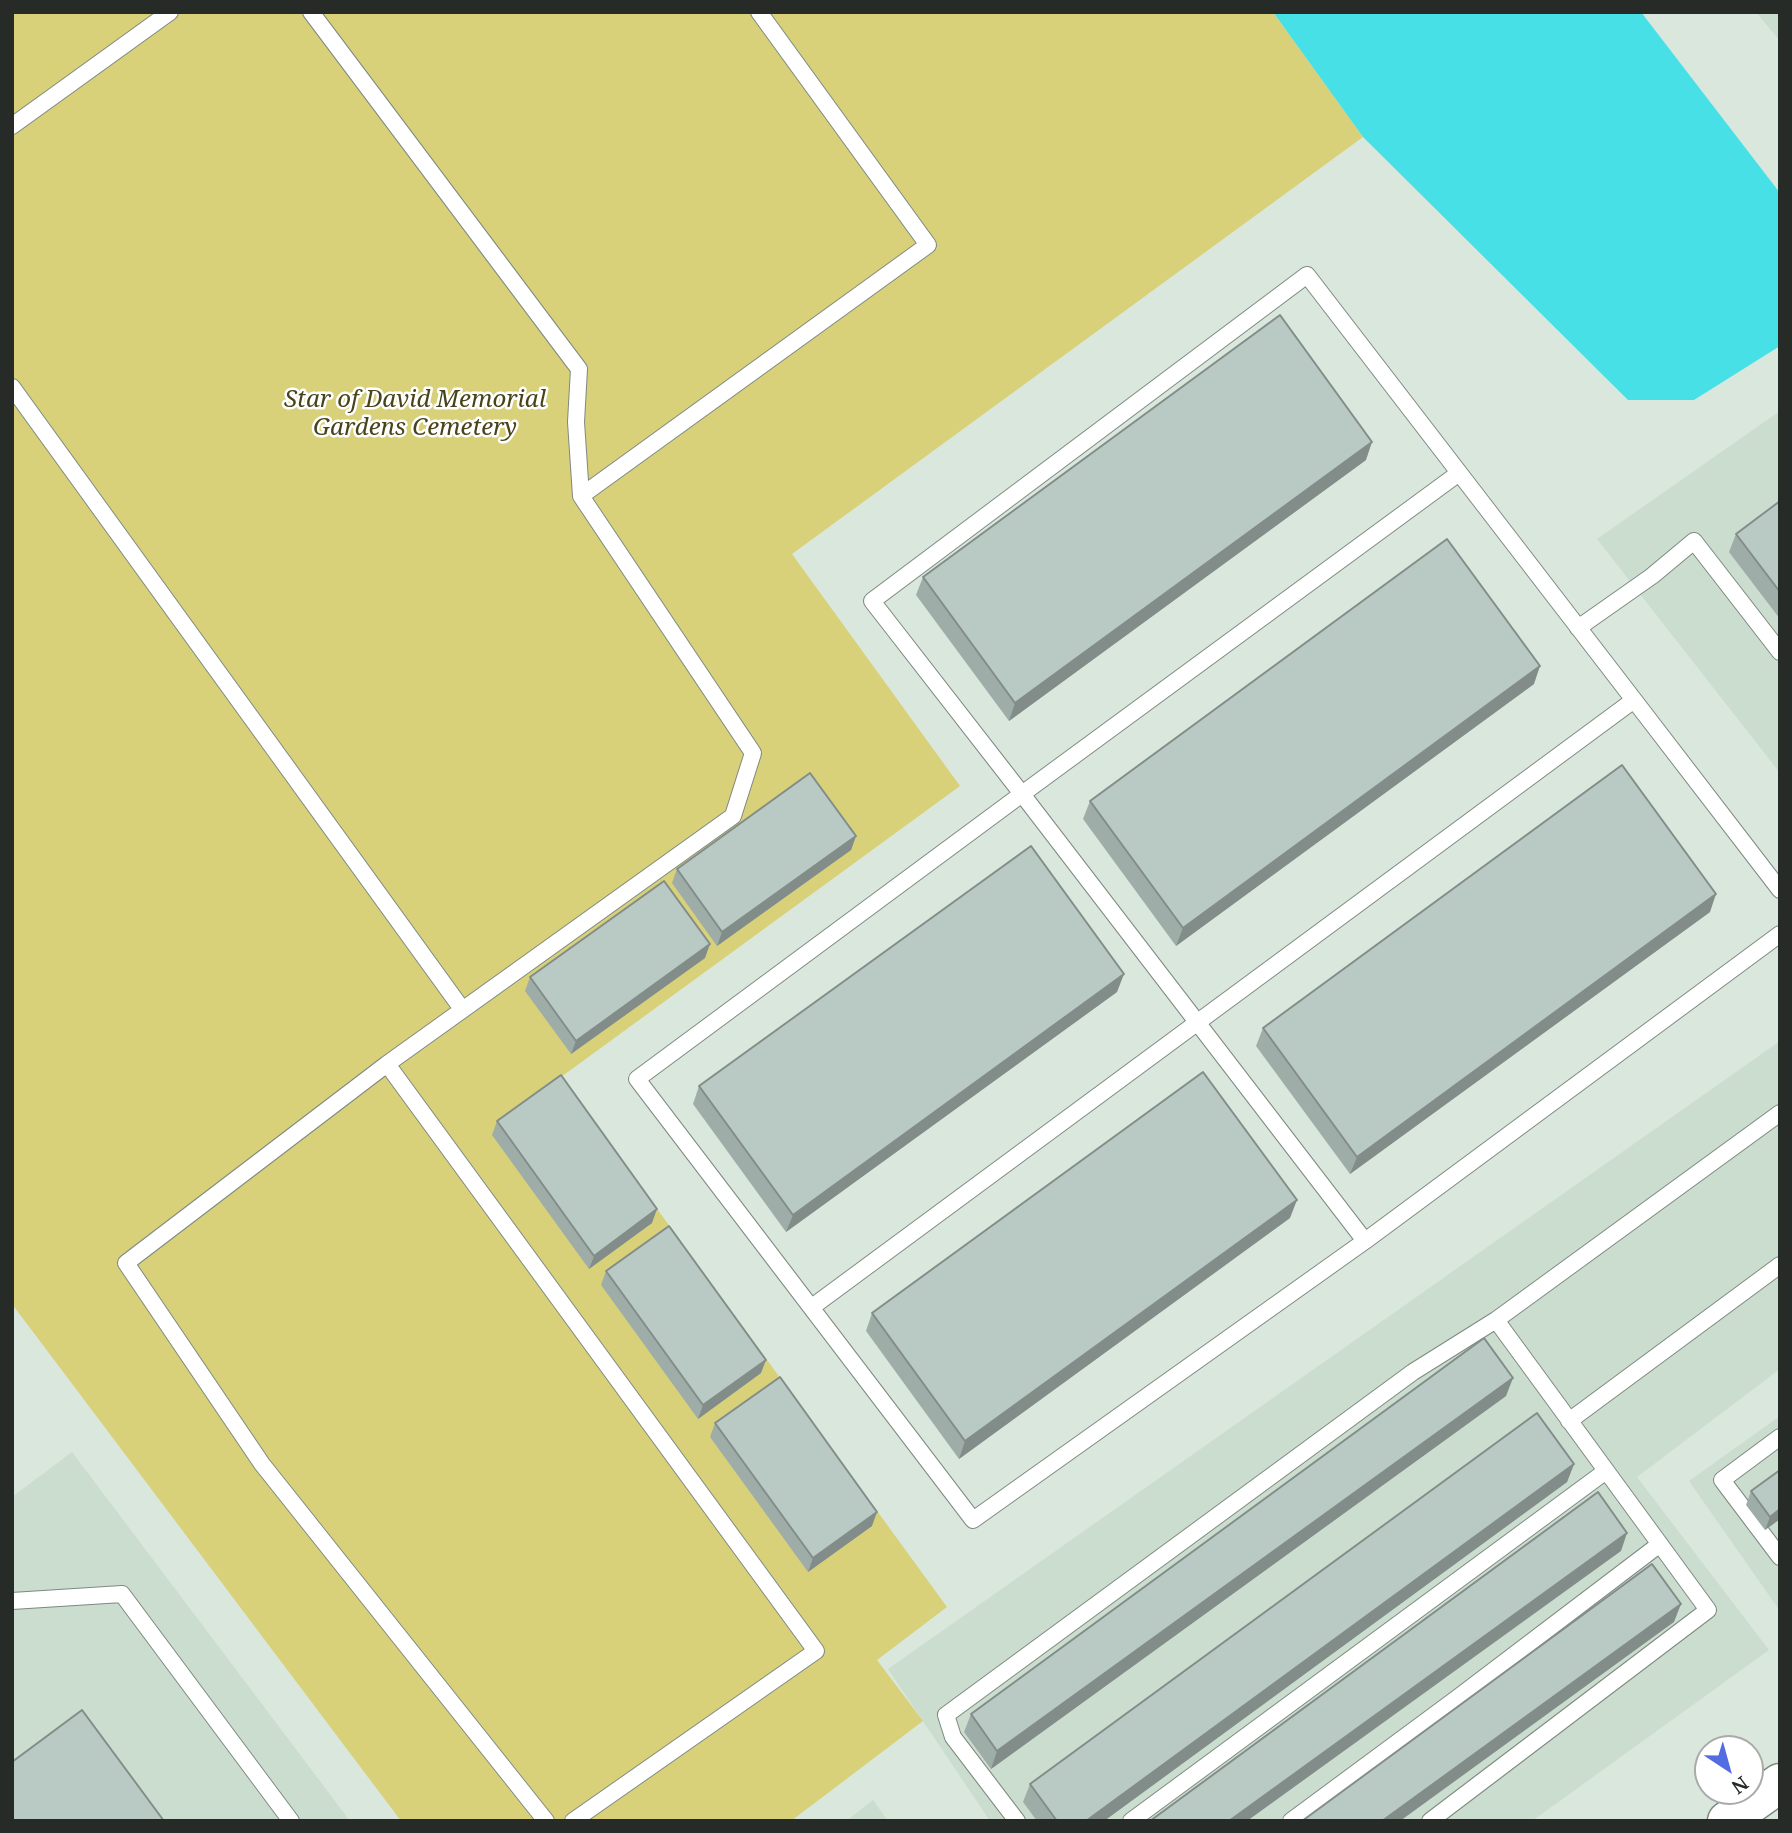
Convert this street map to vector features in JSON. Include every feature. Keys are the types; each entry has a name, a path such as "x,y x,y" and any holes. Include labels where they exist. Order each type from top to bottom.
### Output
{"main road":[{"path":"1727,1821 1780,1783"}],"lane":[{"path":"12,126 170,12"},
{"path":"311,12 579,369 576,422 581,496 753,753 733,816 387,1064 126,1263 262,1464 546,1821"},
{"path":"581,496 928,245 759,12"},
{"path":"1365,1241 872,601 1307,275 1780,890"},
{"path":"12,387 462,1009"},
{"path":"1459,473 637,1079 973,1520 1365,1241 1780,934"},
{"path":"1578,628 1651,576 1694,541 1780,652"},
{"path":"812,1307 1634,700"},
{"path":"387,1064 816,1651 573,1821"},
{"path":"1017,1821 953,1737 946,1715 1413,1372 1496,1320 1780,1113"},
{"path":"1569,1420 1780,1265"},
{"path":"1430,1821 1708,1610 1496,1320"},
{"path":"1780,1437 1722,1480 1780,1557"},
{"path":"1131,1821 1606,1471"},
{"path":"1291,1821 1660,1544"},
{"path":"12,1601 122,1594 291,1821"}],"shaded area":[{"path":"1756,12 1780,12 1780,41"},
{"path":"1780,411 1780,773 1597,539"},
{"path":"1780,1041 1780,1369 1637,1477 1769,1650 1532,1821 990,1821 888,1669"},
{"path":"1780,1416 1780,1611 1689,1481"},
{"path":"72,1452 350,1821 12,1821 12,1497"},
{"path":"873,1800 888,1821 846,1821"}],"green space":[{"name":"Star of David Memorial Gardens Cemetery","path":"12,12 1273,12 1363,137 792,554 960,786 561,1077 947,1607 877,1660 923,1721 791,1821 401,1821 12,1304"}],"water":[{"path":"1273,12 1641,12 1780,193 1780,346 1694,400 1628,400 1363,137"}],"building":[{"path":"1280,315 1372,442 1015,703 923,577"},
{"path":"1780,501 1780,592 1736,534"},
{"path":"1447,539 1540,666 1183,928 1090,801"},
{"path":"1622,765 1716,894 1357,1157 1263,1028"},
{"path":"810,773 856,836 722,932 677,869"},
{"path":"1031,846 1124,974 793,1215 699,1086"},
{"path":"664,881 710,944 576,1041 530,977"},
{"path":"1203,1072 1297,1200 965,1441 872,1313"},
{"path":"561,1075 657,1209 594,1256 497,1121"},
{"path":"669,1226 766,1360 703,1405 606,1271"},
{"path":"1484,1338 1513,1378 997,1751 971,1714"},
{"path":"780,1377 877,1512 813,1558 715,1423"},
{"path":"1537,1413 1574,1464 1086,1821 1057,1821 1030,1784"},
{"path":"1780,1470 1780,1509 1770,1517 1751,1491"},
{"path":"1598,1492 1627,1533 1229,1821 1150,1821"},
{"path":"1652,1564 1681,1604 1382,1821 1302,1821"},
{"path":"82,1710 164,1821 12,1821 12,1762"}]}
